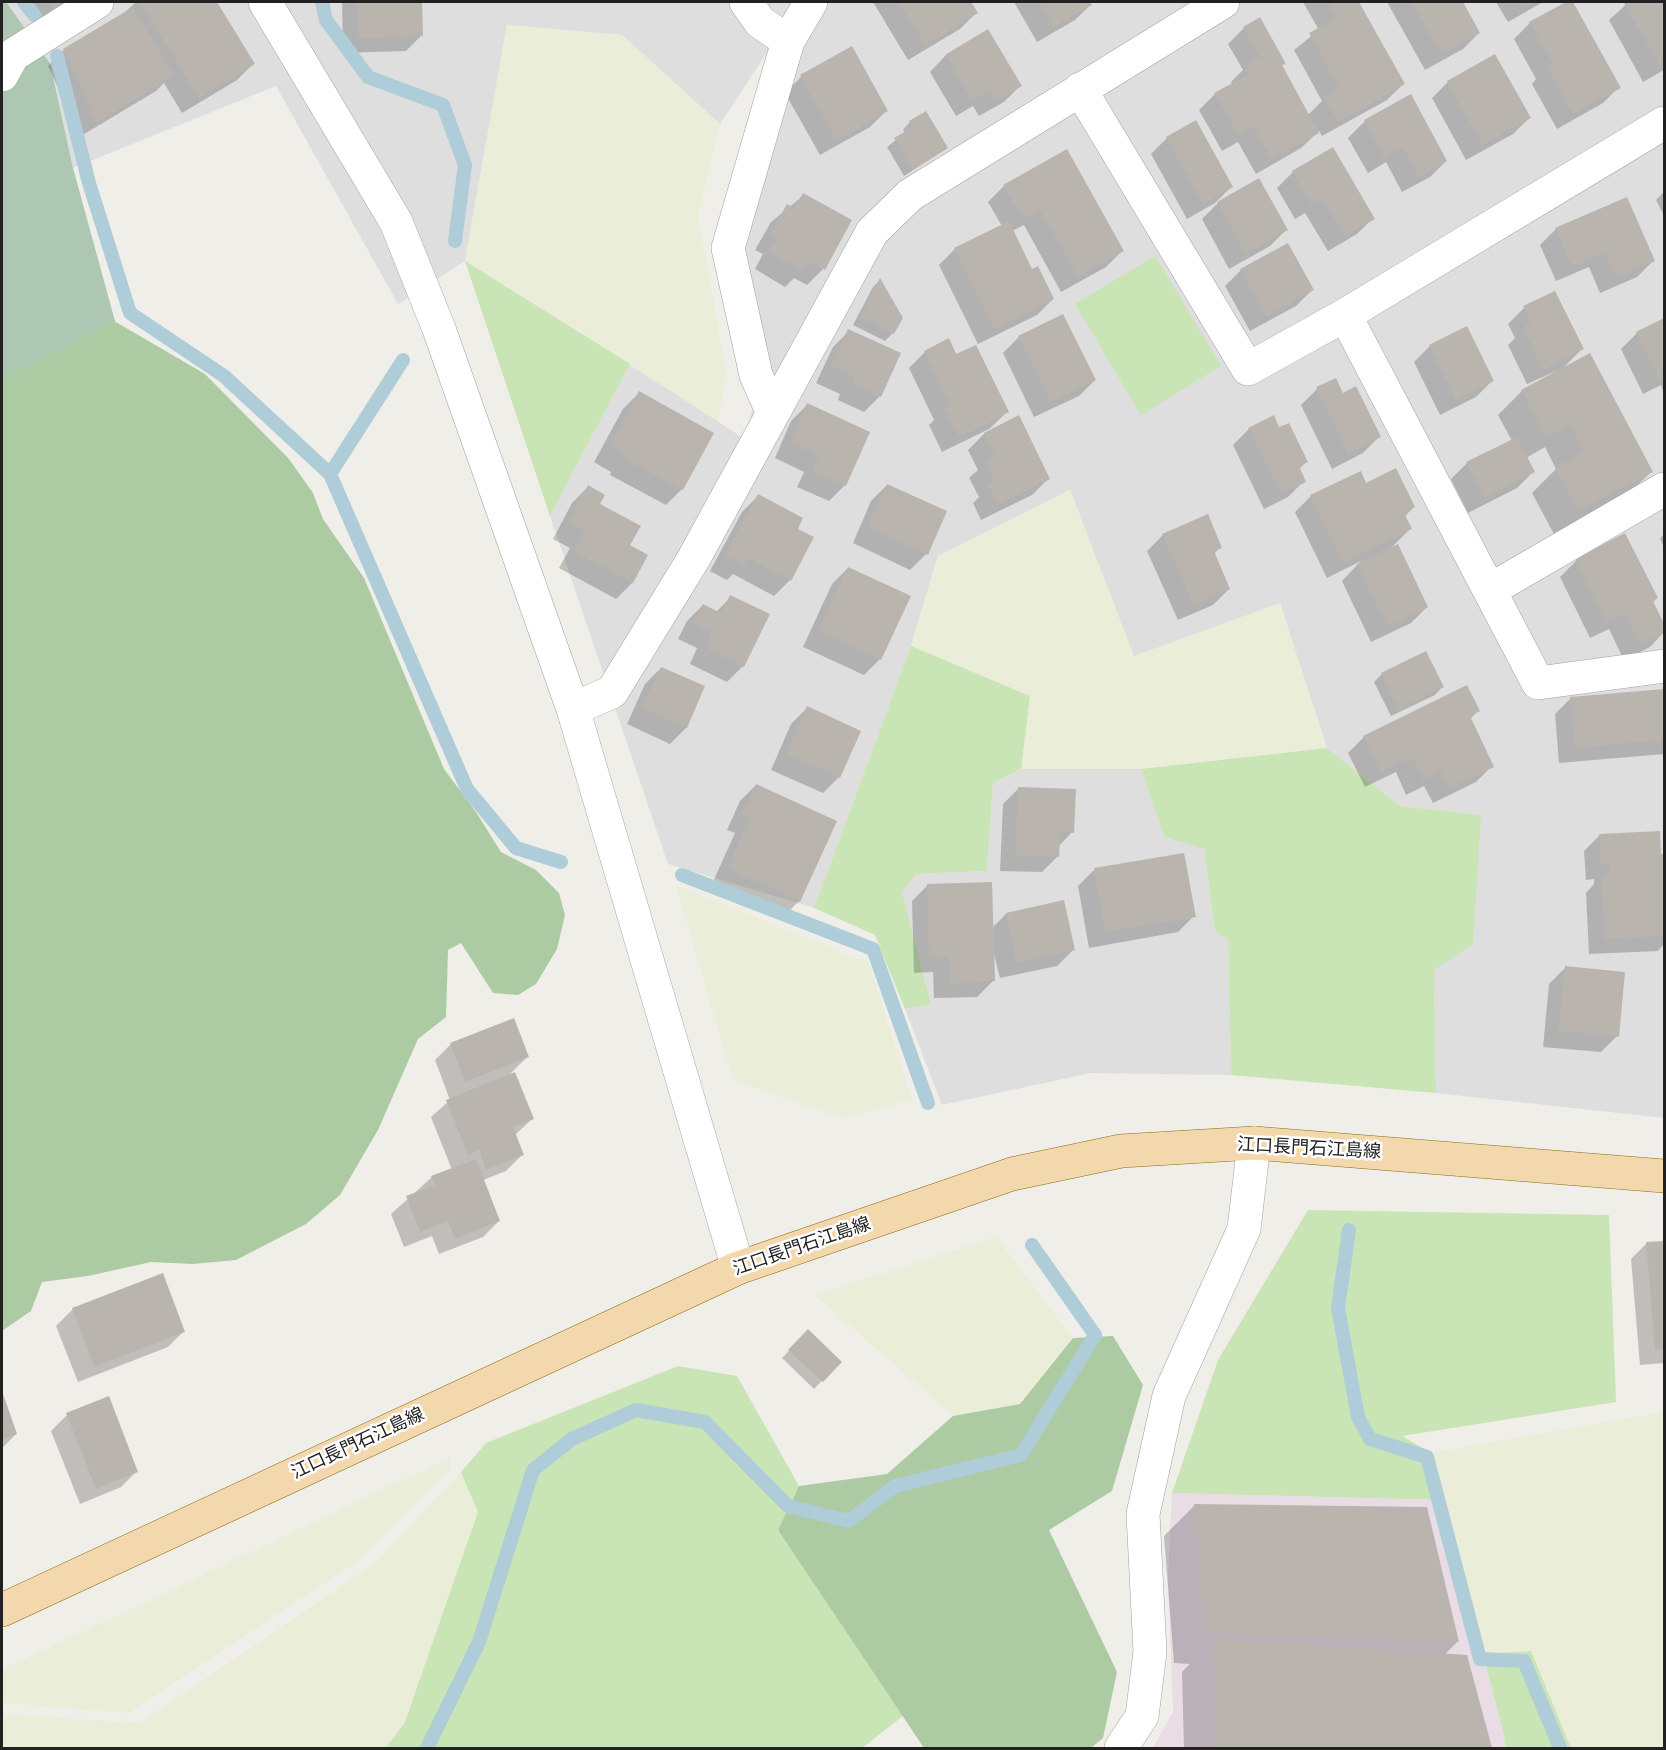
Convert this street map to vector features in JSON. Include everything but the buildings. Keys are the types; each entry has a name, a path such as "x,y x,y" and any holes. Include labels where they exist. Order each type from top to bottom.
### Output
{"main road":[{"name":"江口長門石江島線","path":"2,1610 738,1268 1012,1174 1121,1151 1254,1143 1665,1176"}],"street":[{"path":"2,75 13,55 97,2"},
{"path":"265,2 396,222 444,340 573,709 738,1268"},
{"path":"746,2 760,22 788,41"},
{"path":"772,411 756,375 728,248 788,41 811,2"},
{"path":"573,709 612,692 694,558 772,411 872,232 910,195 1223,2"},
{"path":"1080,89 1248,369 1345,315 1665,123"},
{"path":"1345,315 1538,683 1665,666"},
{"path":"1490,590 1665,489"},
{"path":"1121,1749 1142,1716 1150,1652 1143,1515 1169,1396 1244,1229 1254,1143"}],"shaded area":[{"path":"6,2 1664,2 1664,1118 1436,1093 1434,970 1481,815 1400,806 1327,748 1280,604 1134,657 1070,490 938,556 911,646 814,908 668,864 550,516 630,364 743,438 754,405 715,243 770,48 720,124 622,35 507,25 465,261 398,304 276,86 73,168 50,63"},
{"path":"1021,769 1141,769 1164,837 1204,849 1215,931 1228,940 1231,1075 1091,1073 942,1105 905,1009 931,1004 902,892 915,874 987,871 993,783"},
{"path":"1172,1493 1443,1500 1507,1748 1153,1748 1173,1712 1168,1577"}],"green space":[{"path":"2,2 6,2 50,63 73,168 115,321 2,378"},
{"path":"507,25 622,35 720,124 698,216 726,371 718,421 465,261"},
{"path":"1155,256 1221,366 1141,415 1075,304"},
{"path":"465,261 630,364 550,516"},
{"path":"109,318 205,374 289,459 313,493 323,519 364,578 444,769 476,812 501,852 536,870 559,893 565,915 557,949 536,984 518,995 493,993 461,943 448,950 446,1017 418,1039 378,1130 340,1195 306,1224 236,1260 193,1264 151,1262 88,1276 42,1282 31,1311 2,1331 2,342"},
{"path":"1070,490 1134,656 1280,603 1327,748 1141,769 1021,769 1030,696 911,646 938,556"},
{"path":"911,646 1030,696 1021,769 993,783 987,871 916,874 902,892 931,1004 905,1009 875,935 814,908"},
{"path":"1327,748 1400,806 1481,815 1473,944 1434,970 1436,1093 1231,1075 1228,940 1215,931 1204,849 1164,837 1141,769"},
{"path":"676,885 869,963 912,1100 841,1118 733,1080"},
{"path":"1308,1210 1609,1215 1616,1402 1402,1436 1431,1453 1443,1500 1172,1493 1218,1360"},
{"path":"996,1237 1073,1338 1020,1404 953,1416 815,1295"},
{"path":"1113,1336 1143,1385 1112,1491 1049,1530 1117,1672 1103,1738 1091,1748 924,1748 778,1530 799,1486 887,1474 953,1416 1020,1404 1073,1338"},
{"path":"678,1366 737,1376 799,1486 778,1530 903,1716 862,1748 386,1748 405,1722 478,1512 461,1472 486,1443"},
{"path":"1664,1412 1664,1748 1571,1748 1531,1651 1483,1654 1431,1453"},
{"path":"450,1458 449,1470 361,1559 129,1713 2,1703 2,1670"},
{"path":"461,1472 479,1512 405,1722 386,1748 2,1748 2,1714 140,1723 374,1564"},
{"path":"1531,1651 1571,1748 1507,1748 1483,1654"}],"waterway":[{"path":"24,2 35,16"},
{"path":"322,2 326,20 368,77 443,105 465,165 455,241"},
{"path":"57,56 89,183 130,313 224,376 330,474"},
{"path":"403,360 330,474 467,789 516,848 561,862"},
{"path":"682,875 873,949 928,1103"},
{"path":"1349,1230 1338,1308 1358,1417 1370,1439 1427,1457 1480,1659 1524,1661 1560,1748"},
{"path":"427,1748 479,1642 533,1470 572,1439 636,1410 705,1422 788,1506 849,1521 895,1486 1021,1455 1095,1335 1032,1245"}]}
